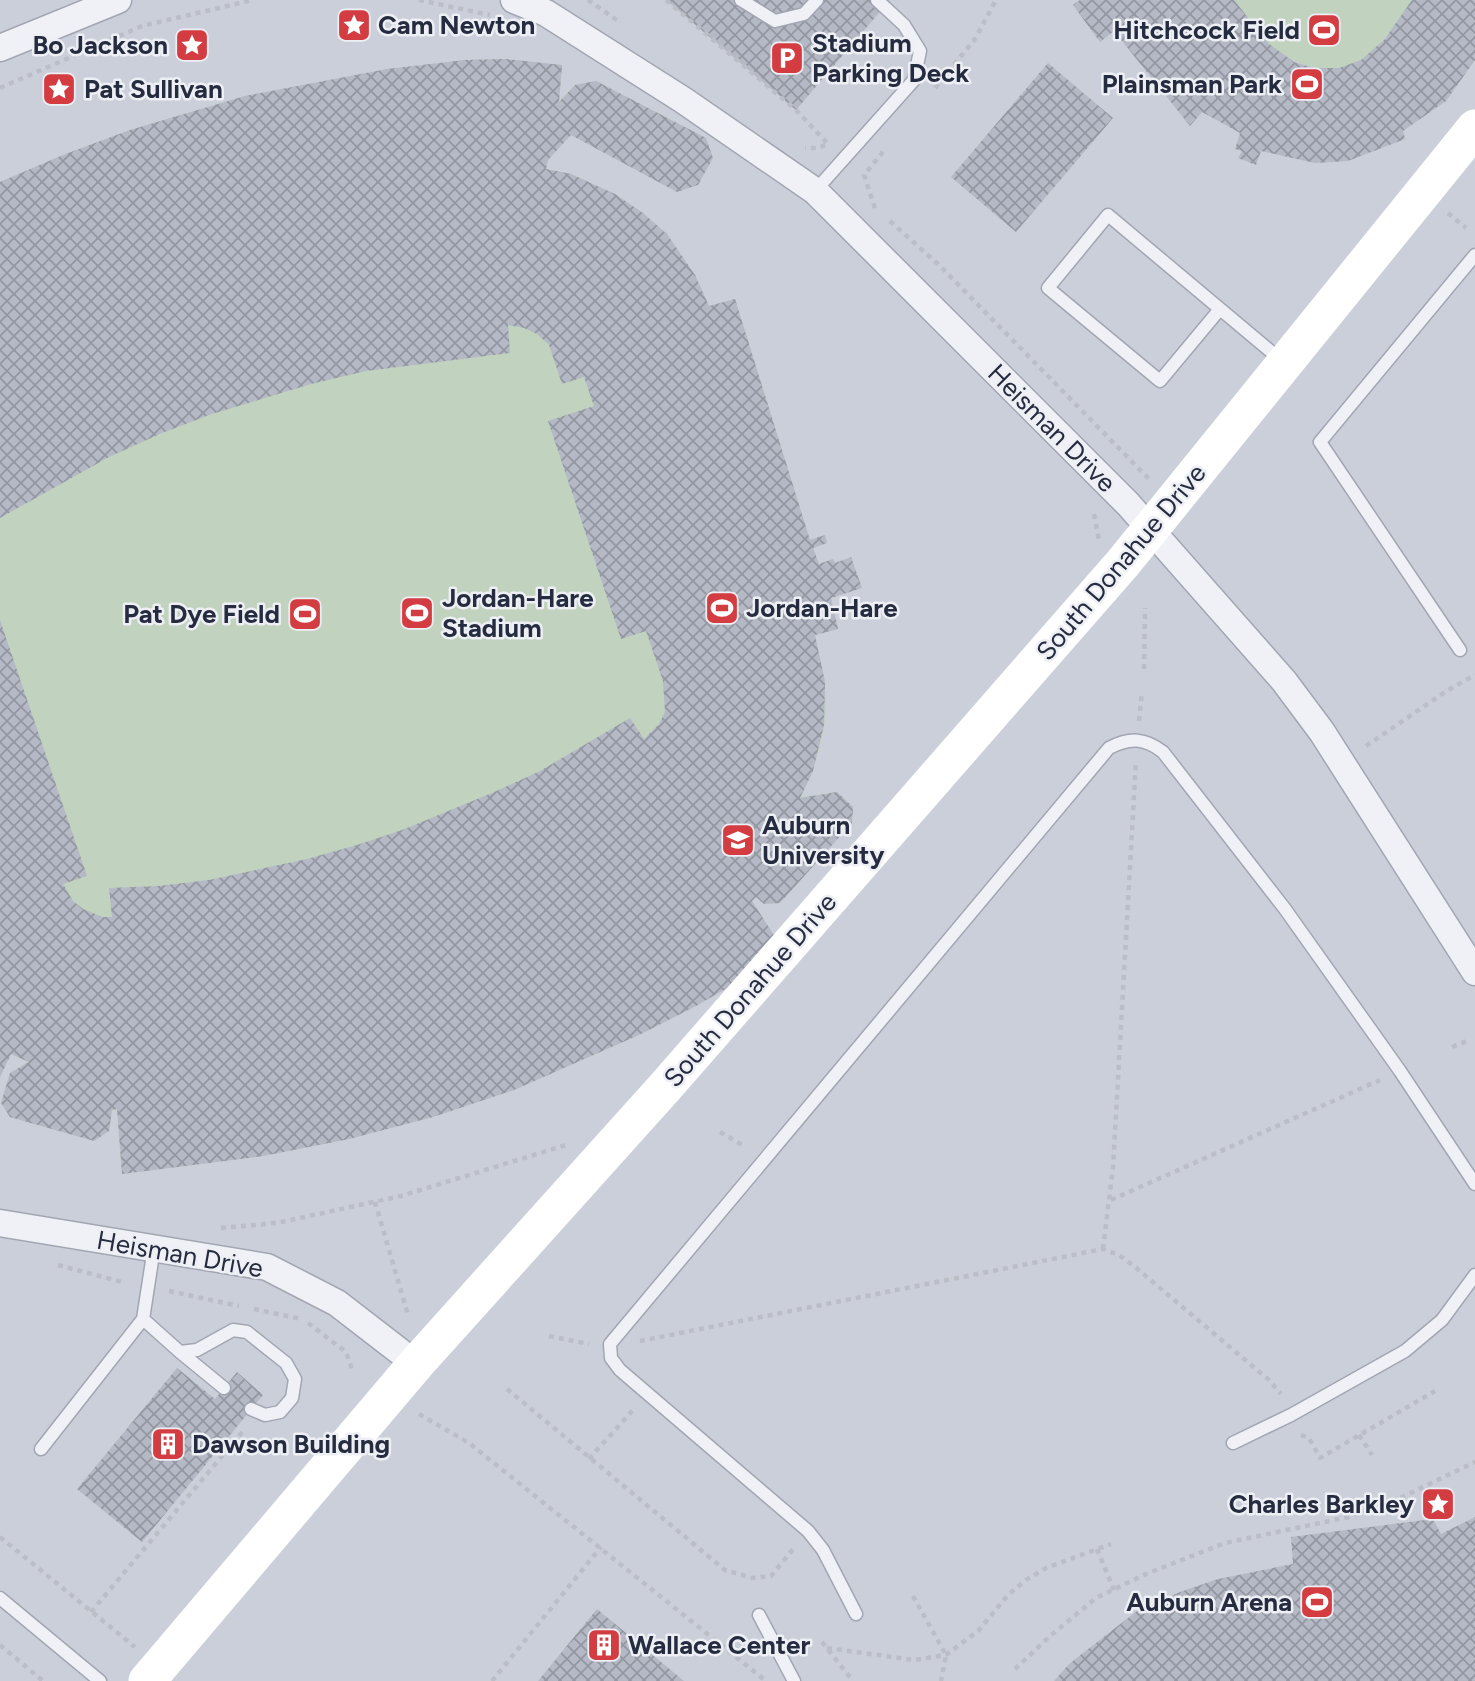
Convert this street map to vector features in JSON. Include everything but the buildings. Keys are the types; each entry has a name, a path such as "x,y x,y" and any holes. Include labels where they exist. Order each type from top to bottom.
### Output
{"street":[{"path":"0,48 118,0"},
{"name":"Heisman Drive","path":"506,10 546,13 816,191 1151,528 1284,681 1322,732 1475,972"},
{"name":"South Donahue Drive","path":"142,1665 667,1086 1151,528 1475,128"},
{"name":"Heisman Drive","path":"0,1223 267,1267 337,1303 416,1364"}],"lane":[{"path":"741,0 775,21 804,14 817,0"},
{"path":"816,191 914,80 919,51 905,25 877,0"},
{"path":"1220,309 1160,381 1048,288 1108,215 1220,309 1284,363"},
{"path":"1460,650 1320,442 1475,255"},
{"path":"856,1614 823,1550 808,1531 620,1370 611,1358 610,1345 1109,748 1123,741 1138,739 1151,742 1163,751 1285,909 1400,1071 1475,1184"},
{"path":"41,1449 143,1319 154,1247"},
{"path":"1233,1443 1291,1415 1405,1351 1442,1320 1475,1275"},
{"path":"143,1319 224,1388"},
{"path":"180,1352 204,1347 233,1330 247,1332 286,1363 295,1379 292,1398 280,1412 265,1415 251,1409"},
{"path":"0,1598 100,1681"},
{"path":"759,1615 794,1681"}],"path":[{"path":"0,88 142,26 253,0"},
{"path":"419,0 487,13 506,10"},
{"path":"666,0 796,110 828,144"},
{"path":"864,175 875,208 939,265 1149,479"},
{"path":"1442,207 1466,228"},
{"path":"1087,507 1096,517 1100,540"},
{"path":"1144,669 1145,608"},
{"path":"1366,746 1448,690 1475,675"},
{"path":"1103,1249 1110,1201 1142,691"},
{"path":"1452,1047 1467,1041"},
{"path":"1110,1201 1400,1071"},
{"path":"720,1132 766,1159"},
{"path":"212,1229 277,1223 401,1196 571,1143"},
{"path":"375,1202 408,1315"},
{"path":"549,1336 595,1345 644,1341 1103,1249 1119,1255 1135,1267 1269,1380 1281,1394"},
{"path":"507,1389 725,1570 752,1578 771,1576 808,1531"},
{"path":"1300,1435 1309,1438 1320,1458 1436,1391"},
{"path":"590,1459 647,1393"},
{"path":"419,1414 469,1443 766,1681"},
{"path":"92,1612 247,1426"},
{"path":"1359,1435 1372,1455"},
{"path":"1014,1669 1096,1598 1225,1543 1349,1517 1398,1499 1475,1462"},
{"path":"0,1537 92,1612 142,1665"},
{"path":"827,1648 914,1660 946,1656 978,1632 1009,1594 1026,1580 1046,1569 1111,1544"},
{"path":"492,1681 601,1547"},
{"path":"1097,1549 1114,1590"},
{"path":"913,1596 946,1656 941,1681"},
{"path":"822,1642 853,1681"},
{"path":"0,1645 41,1680"}],"shaded area":[{"name":"Auburn University","path":"0,0 1475,0 1475,1681 0,1681"}],"green space":[{"name":"Hitchcock Field","path":"1234,0 1412,0 1371,53 1352,65 1326,69 1301,63 1277,51 1259,33"},
{"name":"Jordan-Hare Stadium","path":"505,59 562,65 559,101 575,85 596,81 706,138 571,135 548,159 546,169 571,174 615,194 643,213 709,306 735,299 810,540 825,535 827,543 813,548 819,564 833,559 835,563 851,557 862,588 831,598 838,629 815,635 824,679 826,709 818,755 801,797 837,792 853,807 852,823 780,903 764,904 756,897 752,901 696,1006 641,1034 514,1090 433,1117 349,1139 263,1156 122,1174 117,1110 112,1111 109,1131 94,1141 10,1117 1,1103 10,1073 28,1062 11,1054 0,1077 0,182 130,130 245,96 465,60"}],"place":[{"name":"Cam Newton","path":"354,25"},
{"name":"Hitchcock Field","path":"1324,30"},
{"name":"Bo Jackson","path":"192,45"},
{"name":"Stadium Parking Deck","path":"787,58"},
{"name":"Plainsman Park","path":"1307,84"},
{"name":"Pat Sullivan","path":"59,89"},
{"name":"Jordan-Hare","path":"722,608"},
{"name":"Jordan-Hare Stadium","path":"417,613"},
{"name":"Pat Dye Field","path":"305,614"},
{"name":"Auburn University","path":"738,840"},
{"name":"Dawson Building","path":"168,1444"},
{"name":"Charles Barkley","path":"1438,1504"},
{"name":"Auburn Arena","path":"1317,1602"},
{"name":"Wallace Center","path":"604,1645"}]}
